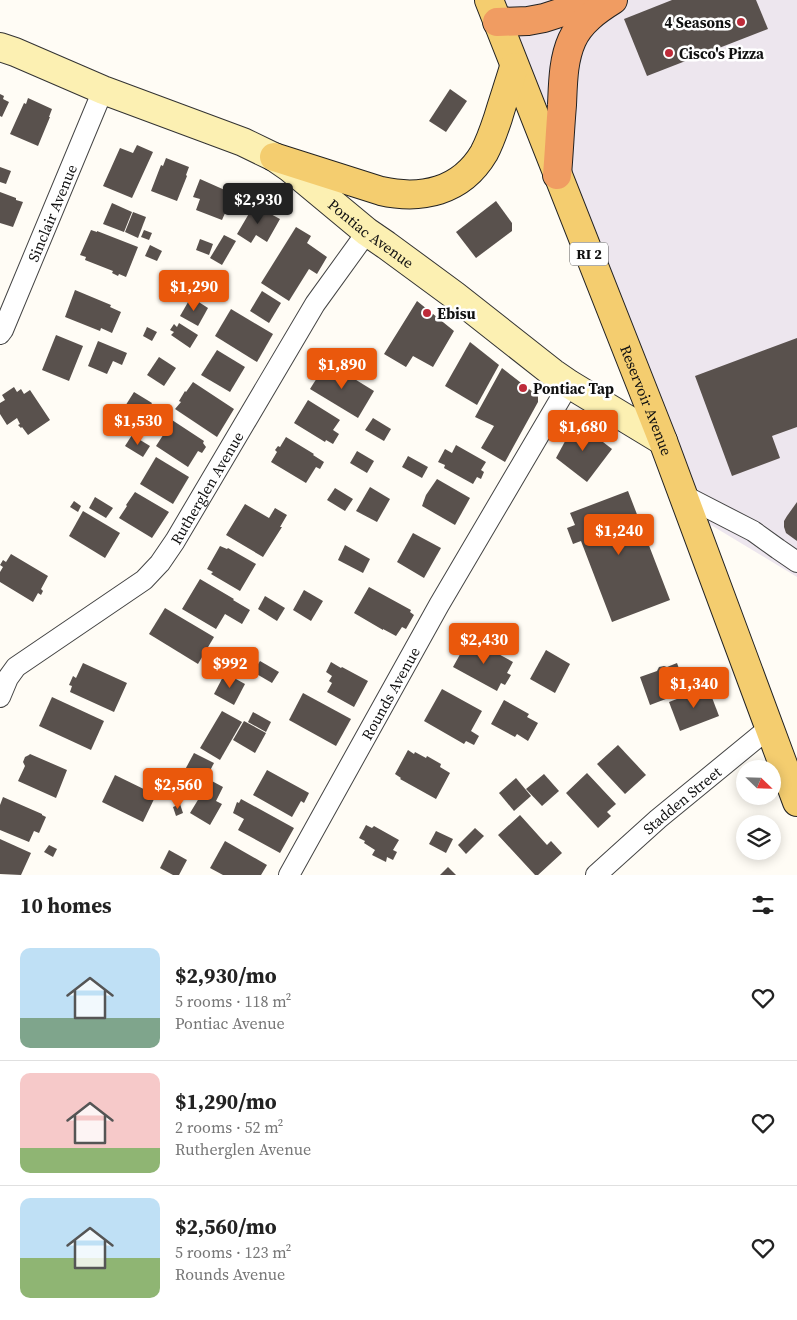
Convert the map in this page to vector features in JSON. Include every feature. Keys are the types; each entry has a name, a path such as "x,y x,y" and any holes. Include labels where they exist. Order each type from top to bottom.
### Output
{"highway":[{"path":"493,11 517,5 525,0"},
{"path":"493,11 528,21 544,18 600,0"},
{"path":"557,175 563,80 568,51 578,28 596,11 613,0"}],"main road":[{"name":"Reservoir Avenue","path":"493,11 663,441 797,802"},
{"name":"Pontiac Avenue","path":"0,47 102,90 243,142 274,157 367,232 454,295 569,384 663,441"},
{"path":"274,157 394,194 422,194 436,191 451,185 464,176 475,166 484,153 514,67"}],"street":[{"name":"Sinclair Avenue","path":"0,334 102,90"},
{"name":"Rutherglen Avenue","path":"0,698 8,678 16,667 144,580 160,562 175,541 315,304 367,232"},
{"name":"Rounds Avenue","path":"289,875 439,605 569,384"},
{"path":"683,494 754,531 797,562"},
{"name":"Stadden Street","path":"596,875 658,819 768,728"}],"shaded area":[{"path":"491,0 797,0 797,577 686,510"}],"building":[{"path":"672,0 756,0 768,29 647,76 624,19"},
{"path":"450,89 467,101 446,132 429,121"},
{"path":"0,94 4,96 3,99 9,102 2,117 0,116"},
{"path":"28,98 52,109 38,146 10,134"},
{"path":"137,145 153,152 132,198 103,186 120,148 133,153"},
{"path":"166,158 189,167 177,201 151,191 161,165 163,166"},
{"path":"0,167 11,171 6,184 0,182"},
{"path":"200,179 233,195 222,220 196,210 200,199 193,197"},
{"path":"0,192 23,202 13,227 0,223"},
{"path":"496,201 512,223 512,231 476,258 456,232"},
{"path":"112,203 132,212 124,232 103,224"},
{"path":"254,205 280,219 267,242 256,235 251,243 237,234"},
{"path":"133,212 146,217 138,238 125,232"},
{"path":"296,227 311,236 307,243 327,257 317,274 309,269 289,301 261,283"},
{"path":"91,230 138,247 126,277 119,274 118,276 112,273 113,271 85,260 86,257 80,255"},
{"path":"144,230 152,233 149,240 141,237"},
{"path":"224,235 236,241 222,265 210,258"},
{"path":"200,239 213,244 209,255 196,250"},
{"path":"150,245 162,251 157,261 145,256"},
{"path":"75,290 111,305 110,307 121,312 112,333 101,328 100,331 65,317"},
{"path":"262,291 281,303 269,323 250,311"},
{"path":"191,297 208,308 198,326 180,316"},
{"path":"417,301 454,331 433,367 413,356 406,367 384,354"},
{"path":"231,309 273,334 257,362 215,336"},
{"path":"179,323 198,335 190,348 171,335 174,332 170,330 174,324 177,327"},
{"path":"147,327 157,332 152,341 143,336"},
{"path":"56,335 83,346 69,381 42,370"},
{"path":"797,338 797,427 772,436 780,458 732,476 695,376"},
{"path":"98,341 127,353 122,365 113,361 107,374 88,366"},
{"path":"470,342 499,365 477,405 445,386"},
{"path":"217,350 245,367 230,392 201,375"},
{"path":"159,357 176,368 164,386 147,375"},
{"path":"327,362 374,391 358,418 310,389"},
{"path":"502,368 538,396 538,402 505,462 481,448 494,426 475,417"},
{"path":"193,382 234,409 217,437 175,409 181,402 179,401 185,391"},
{"path":"14,387 17,392 21,389 24,394 30,390 50,420 28,435 18,425 20,424 17,418 7,425 0,414 0,403 5,400 2,395"},
{"path":"134,392 152,403 140,423 137,422 136,425 128,420 130,416 122,411"},
{"path":"308,400 340,420 333,430 339,434 333,444 326,440 325,442 294,423"},
{"path":"373,418 391,429 384,441 365,430"},
{"path":"172,420 204,441 203,443 206,447 202,453 198,451 188,467 156,446 169,426 167,425"},
{"path":"576,421 612,449 587,482 556,458"},
{"path":"132,435 150,446 143,457 125,446"},
{"path":"286,437 324,462 320,469 316,467 306,483 271,462 277,452 275,450 278,446 280,447"},
{"path":"456,445 486,462 481,470 484,472 481,479 477,477 473,484 444,468 445,465 438,462 445,449 452,453"},
{"path":"357,451 374,461 367,473 350,463"},
{"path":"408,456 428,467 422,478 402,467"},
{"path":"156,457 189,477 173,504 140,484"},
{"path":"437,479 470,498 455,525 422,506 426,495"},
{"path":"370,487 390,499 377,522 356,511"},
{"path":"335,488 353,499 345,511 327,500"},
{"path":"628,491 670,600 612,622 581,541 573,544 567,528 575,525 570,513"},
{"path":"135,492 169,512 152,538 119,518"},
{"path":"95,497 113,508 106,518 89,508"},
{"path":"74,501 81,506 78,512 70,507"},
{"path":"797,502 797,541 786,533 784,521"},
{"path":"245,504 269,518 275,508 287,515 280,527 282,527 263,557 226,535"},
{"path":"83,511 120,533 105,558 69,536"},
{"path":"413,533 441,548 424,578 397,562"},
{"path":"345,545 370,559 363,573 338,560"},
{"path":"220,546 228,548 256,564 240,591 211,574 213,572 207,569"},
{"path":"11,554 48,576 41,589 43,591 41,595 38,593 33,602 0,582 0,572 3,567 0,565 3,560 6,562"},
{"path":"200,579 250,610 242,624 225,614 216,629 182,609"},
{"path":"369,587 411,610 410,612 414,615 406,629 402,627 396,636 354,613"},
{"path":"304,590 323,601 311,621 293,610"},
{"path":"265,596 285,608 277,621 258,609"},
{"path":"165,608 214,637 198,664 149,634"},
{"path":"469,638 513,662 507,673 511,675 505,685 501,683 497,691 453,667"},
{"path":"546,650 570,664 555,693 530,679"},
{"path":"260,661 279,672 272,683 253,672"},
{"path":"331,662 368,681 354,707 327,692 332,683 329,681 332,676 326,672"},
{"path":"83,663 127,683 114,712 70,692 72,686 69,685 73,676 76,678"},
{"path":"677,663 687,691 650,705 640,677 657,671 659,667 667,667"},
{"path":"225,673 245,684 234,705 214,694"},
{"path":"708,687 719,716 680,731 669,702"},
{"path":"442,689 482,711 471,731 479,736 474,745 466,741 464,744 424,721"},
{"path":"303,693 351,719 336,746 289,720"},
{"path":"52,697 104,721 91,750 39,726"},
{"path":"504,700 529,714 527,717 538,723 528,741 517,734 515,737 491,724"},
{"path":"222,711 242,722 220,760 200,748"},
{"path":"253,712 271,722 266,732 248,722"},
{"path":"244,721 266,733 255,753 233,740"},
{"path":"618,745 646,775 625,794 597,764"},
{"path":"408,750 426,758 427,756 441,764 440,767 450,773 436,799 400,779 395,774"},
{"path":"194,753 214,763 200,790 180,779"},
{"path":"30,754 67,770 56,798 18,781 25,766 23,762 25,757"},
{"path":"267,770 309,793 304,803 301,801 292,817 253,795"},
{"path":"587,773 616,804 607,812 611,816 598,828 566,793"},
{"path":"544,774 559,791 542,806 526,789"},
{"path":"115,775 156,795 143,822 102,802"},
{"path":"516,778 531,796 514,811 499,793"},
{"path":"210,780 223,787 216,801 222,804 210,825 190,813"},
{"path":"3,797 46,817 39,833 34,831 29,842 0,830 0,805"},
{"path":"241,799 294,828 280,853 238,830 244,819 233,813 237,802 239,803"},
{"path":"180,804 183,813 176,816 173,807"},
{"path":"520,815 547,845 551,841 562,853 538,875 535,875 498,835"},
{"path":"366,825 372,828 374,826 399,840 393,850 397,852 393,860 387,857 386,862 372,855 375,850 359,838"},
{"path":"475,828 484,836 466,854 458,845"},
{"path":"436,831 453,839 446,853 429,844"},
{"path":"0,839 31,853 21,875 0,874"},
{"path":"225,841 267,865 261,875 223,875 210,868"},
{"path":"49,845 57,849 53,857 44,852"},
{"path":"169,850 187,860 179,875 173,875 160,868"},
{"path":"448,867 456,875 440,875"}],"place":[{"name":"4 Seasons","path":"741,22"},
{"name":"Cisco's Pizza","path":"669,53"},
{"name":"Ebisu","path":"427,313"},
{"name":"Pontiac Tap","path":"523,388"}]}
